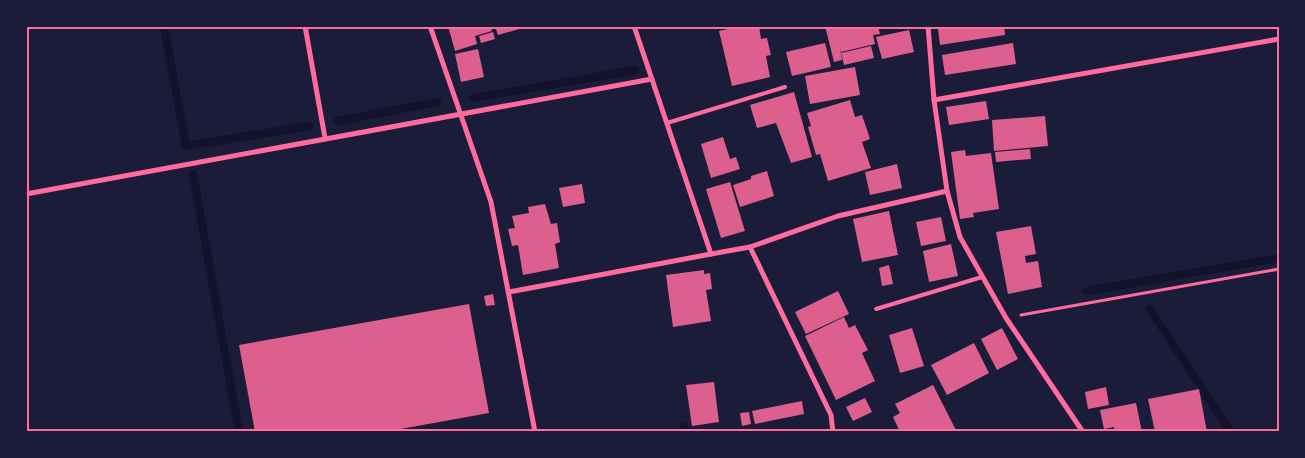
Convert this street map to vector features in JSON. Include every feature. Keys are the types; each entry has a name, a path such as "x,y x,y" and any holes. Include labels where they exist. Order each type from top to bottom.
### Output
{"street":[{"path":"305,26 325,138"},
{"path":"430,26 491,202 535,432"},
{"path":"634,26 711,254"},
{"path":"928,26 934,100 947,191 960,237 1006,318 1082,432"},
{"path":"934,100 1279,39"},
{"path":"26,194 652,79"},
{"path":"509,292 750,247 838,216 947,191"},
{"path":"750,247 831,415 833,432"}],"lane":[{"path":"666,123 785,87"},
{"path":"876,309 982,277"}],"path":[{"path":"1006,318 1279,269"}],"building":[{"path":"448,26 491,26 492,31 475,36 477,44 455,51"},
{"path":"495,26 518,26 519,29 498,35"},
{"path":"741,26 759,26 761,39 767,38 771,55 766,56 770,77 732,86 719,31"},
{"path":"825,26 878,26 880,34 873,35 875,44 841,52 840,48 842,60 834,62"},
{"path":"957,26 1004,26 1005,35 940,45 938,29"},
{"path":"909,30 914,52 882,59 876,37"},
{"path":"493,32 495,39 481,43 479,36"},
{"path":"825,43 831,67 792,76 786,52"},
{"path":"1013,43 1016,64 945,75 942,55"},
{"path":"871,46 874,58 844,65 841,53"},
{"path":"478,49 484,77 461,82 455,54"},
{"path":"855,67 860,95 810,104 805,76"},
{"path":"794,92 812,157 791,163 776,123 757,128 750,105"},
{"path":"850,100 855,117 862,115 870,139 862,142 871,168 828,181 820,154 816,155 808,127 811,126 807,113"},
{"path":"986,101 989,119 949,125 946,107"},
{"path":"1045,116 1048,146 994,151 992,120"},
{"path":"723,137 730,159 736,157 740,169 711,178 701,144"},
{"path":"1030,149 1031,159 996,162 995,152"},
{"path":"965,150 966,156 991,153 999,209 973,213 974,217 960,219 951,152"},
{"path":"897,164 902,188 870,195 865,172"},
{"path":"767,171 774,196 740,207 733,185"},
{"path":"730,182 745,231 721,238 706,189"},
{"path":"582,184 585,203 563,207 559,188"},
{"path":"545,204 551,224 557,223 560,242 555,244 559,268 523,275 518,245 512,246 508,229 515,228 512,216 529,213 528,207"},
{"path":"889,211 898,255 862,262 853,219"},
{"path":"941,217 946,241 921,246 916,222"},
{"path":"1031,226 1036,254 1025,256 1026,263 1038,261 1042,287 1008,294 996,232"},
{"path":"951,244 958,276 929,282 923,251"},
{"path":"889,265 893,284 882,286 879,268"},
{"path":"704,270 704,274 710,273 712,289 706,290 711,321 673,327 666,275"},
{"path":"838,291 849,314 806,334 795,312"},
{"path":"493,294 495,305 486,306 484,296"},
{"path":"469,304 489,413 384,432 255,432 239,345"},
{"path":"844,317 849,328 855,325 868,350 862,353 875,381 836,400 805,336"},
{"path":"912,328 924,366 900,373 889,335"},
{"path":"1002,328 1018,359 997,370 981,339"},
{"path":"974,343 989,373 947,395 931,365"},
{"path":"714,382 719,422 692,426 686,385"},
{"path":"933,385 957,432 900,432 893,417 900,413 895,404"},
{"path":"1106,387 1109,405 1088,409 1085,392"},
{"path":"1199,389 1207,432 1155,432 1148,399"},
{"path":"865,398 872,412 853,421 846,407"},
{"path":"802,401 804,414 755,424 752,411"},
{"path":"1136,403 1142,432 1115,432 1114,427 1104,429 1100,410"},
{"path":"749,412 751,424 742,426 740,413"}],"waterway":[{"path":"164,26 186,146 309,126"},
{"path":"474,98 635,70"},
{"path":"338,121 437,102"},
{"path":"193,174 239,432"},
{"path":"1087,291 1279,258"},
{"path":"1150,309 1231,432"},
{"path":"684,426 685,432"}]}
